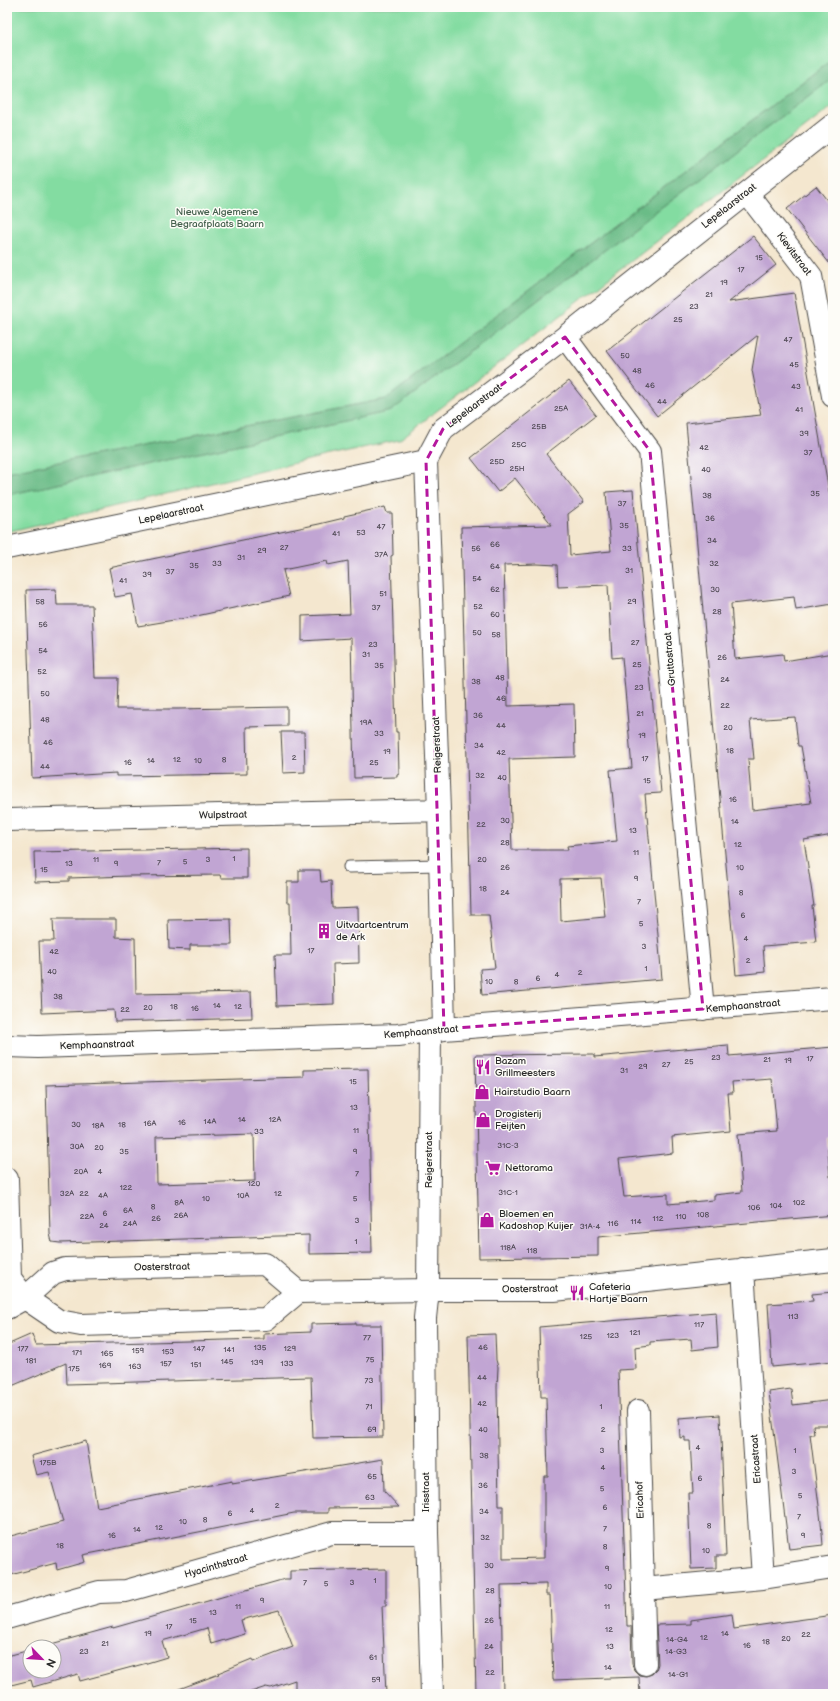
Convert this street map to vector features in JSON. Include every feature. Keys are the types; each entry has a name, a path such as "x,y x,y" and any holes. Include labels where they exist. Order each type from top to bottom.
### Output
{"street":[{"name":"Lepelaarstraat","path":"7,548 426,461 443,429 564,337 833,125"},
{"name":"Kievitstraat","path":"746,193 811,276 833,396"},
{"name":"Gruttostraat","path":"564,337 650,451 703,1009"},
{"name":"Reigerstraat","path":"426,461 440,866 437,1030 428,1290"},
{"name":"Wulpstraat","path":"7,820 439,810"},
{"name":"Kemphaanstraat","path":"7,1046 46,1047 398,1035 437,1030 833,998"},
{"path":"7,1179 10,1278 16,1303 59,1321 81,1325 266,1319 298,1292"},
{"name":"Oosterstraat","path":"16,1303 53,1273 65,1270 265,1264 298,1292 554,1290 833,1260"},
{"name":"Ericastraat","path":"743,1269 763,1578"},
{"name":"Irisstraat","path":"428,1290 425,1318 427,1533 432,1694"},
{"name":"Ericahof","path":"638,1411 645,1664"},
{"name":"Hyacinthstraat","path":"7,1618 99,1592 126,1592 332,1533 427,1533"},
{"path":"643,1589 763,1578 833,1567"}],"lane":[{"path":"348,867 440,866"}],"highlighted area":[{"path":"565,337 650,451 703,1009 444,1029 426,461 443,429"}],"green space":[{"name":"Nieuwe Algemene Begraafplaats Baarn","path":"7,7 833,7 833,59 386,399 7,472"},
{"path":"833,59 833,78 391,411 7,495 7,472 386,399"},
{"path":"833,78 833,106 399,440 325,456 7,532 7,495 391,411"}],"building":[{"path":"816,186 833,208 833,268 787,209"},
{"path":"753,236 776,265 729,302 794,293 833,514 833,604 796,610 794,597 731,604 735,659 783,654 784,661 833,653 833,835 804,840 814,906 812,906 816,942 763,946 765,972 736,975 686,423 761,415 752,370 758,335 657,416 607,351","holes":["795,717 798,746 801,746 811,803 752,810 748,759 754,759 750,720"]},
{"path":"569,381 596,415 546,454 584,502 568,514 570,555 611,551 606,492 633,490 661,793 645,794 662,979 482,995 480,969 495,968 489,915 471,915 461,527 552,525 515,478 498,492 471,458","holes":["504,565 557,565 558,587 608,585 612,658 622,657 632,768 610,770 617,841 567,846 568,850 512,850 509,759 575,757 574,704 508,706","601,878 605,917 561,921 560,879"]},
{"path":"385,507 387,513 392,513 393,555 391,556 396,732 398,732 399,774 397,777 354,778 351,638 302,641 302,616 350,614 348,561 328,565 327,561 283,570 289,596 192,617 138,626 132,594 115,597 109,568 319,524 344,518 344,516"},
{"path":"56,589 57,605 92,605 95,678 118,678 117,709 287,707 287,726 246,727 247,774 116,776 116,773 32,778 26,590"},
{"path":"281,732 304,732 305,772 283,773"},
{"path":"247,848 247,878 221,878 220,875 129,876 69,878 69,881 35,882 34,852"},
{"name":"Uitvaartcentrum de Ark","path":"299,870 320,870 321,882 331,881 332,908 358,907 359,963 333,964 334,1004 277,1006 275,955 291,955 290,902 287,902 287,882 299,882"},
{"path":"53,919 116,919 116,937 135,938 136,994 251,992 252,1018 115,1022 114,1010 42,1013 39,941 54,941"},
{"path":"231,919 232,945 190,945 190,950 169,949 168,920"},
{"path":"728,1045 729,1056 833,1047 833,1137 827,1138 830,1177 833,1177 833,1215 598,1237 598,1256 479,1258 475,1055 594,1054 594,1057","holes":["772,1079 777,1131 738,1134 742,1192 714,1195 714,1200 668,1204 668,1194 624,1197 619,1159 673,1153 672,1137 731,1131 728,1093 733,1093 732,1082"]},
{"path":"368,1069 372,1253 309,1254 309,1235 60,1243 52,1242 50,1234 46,1085 304,1077 304,1070","holes":["254,1134 255,1181 157,1184 156,1137"]},
{"path":"833,1292 833,1361 772,1367 768,1304 813,1301 812,1294"},
{"path":"716,1312 718,1347 692,1350 691,1339 650,1342 650,1345 635,1347 636,1369 618,1370 627,1626 631,1626 632,1664 634,1670 639,1675 646,1676 652,1674 656,1670 658,1664 656,1625 691,1624 691,1620 732,1614 734,1629 833,1615 833,1694 640,1694 639,1677 553,1680 550,1595 546,1595 546,1584 501,1585 503,1694 476,1694 468,1335 495,1334 496,1360 498,1367 499,1506 503,1506 503,1559 544,1558 544,1476 548,1476 546,1397 541,1397 539,1327"},
{"path":"356,1323 356,1325 381,1325 383,1437 313,1438 311,1377 67,1384 66,1363 7,1388 7,1345 32,1334 36,1345 264,1339 264,1334 311,1332 311,1324"},
{"path":"791,1389 793,1405 833,1400 833,1425 813,1425 814,1434 810,1434 823,1545 789,1549 769,1392"},
{"path":"720,1415 726,1556 716,1556 716,1568 691,1569 688,1493 693,1493 690,1441 685,1441 685,1437 680,1438 679,1418"},
{"path":"86,1441 97,1507 232,1481 232,1484 383,1459 384,1491 399,1507 328,1508 328,1513 294,1513 83,1555 85,1562 57,1570 56,1563 7,1576 7,1537 63,1522 49,1472 36,1475 31,1456"},
{"path":"386,1569 386,1606 382,1606 386,1694 295,1694 295,1680 271,1688 266,1687 245,1694 172,1694 171,1692 219,1674 218,1673 252,1659 253,1662 293,1647 279,1610 241,1620 245,1634 211,1644 207,1628 162,1641 167,1657 80,1681 78,1674 62,1679 62,1641 285,1579 290,1579 290,1571"},
{"path":"22,1652 22,1679 61,1679 33,1687 31,1680 7,1686 7,1656"}],"place":[{"name":"Uitvaartcentrum de Ark","path":"324,931"},
{"name":"Bazam Grillmeesters","path":"483,1067"},
{"name":"Hairstudio Baarn","path":"482,1092"},
{"name":"Drogisterij Feijten","path":"483,1120"},
{"name":"Nettorama","path":"493,1168"},
{"name":"Bloemen en Kadoshop Kuijer","path":"487,1220"},
{"name":"Cafeteria Hartje Baarn","path":"577,1293"}]}
